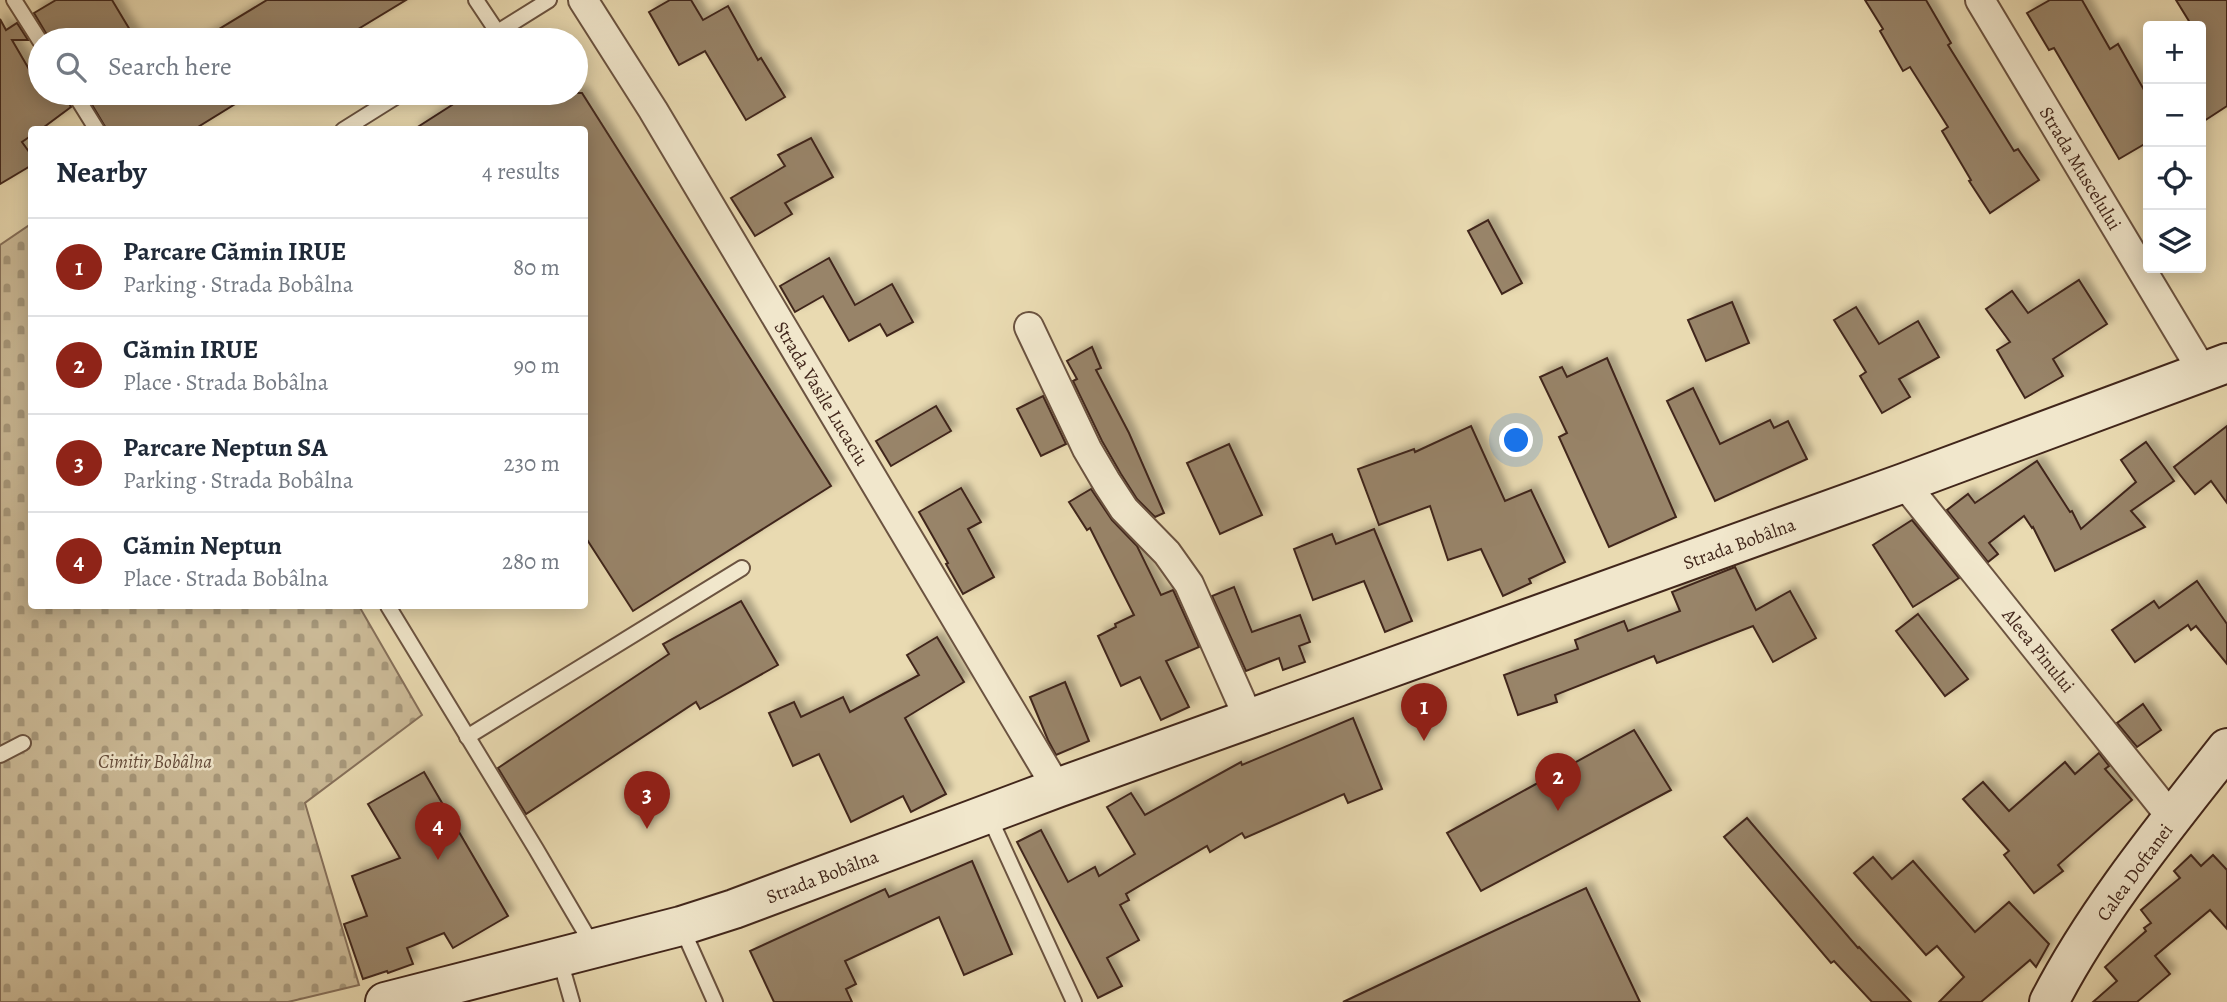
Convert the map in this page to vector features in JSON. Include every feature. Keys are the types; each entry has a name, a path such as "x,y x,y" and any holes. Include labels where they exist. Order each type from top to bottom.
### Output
{"main road":[{"name":"Strada Bobâlna","path":"385,1002 577,954 734,909 988,813 1904,483 2215,367"},
{"name":"Calea Doftanei","path":"2049,1002 2066,968 2172,818 2227,748"}],"street":[{"name":"Strada Vasile Lucaciu","path":"583,0 653,110 1057,788"},
{"name":"Strada Muscelului","path":"1980,0 2215,367"},
{"path":"1029,327 1087,449 1107,483 1124,509 1167,553 1189,584 1249,719"},
{"name":"Aleea Pinului","path":"1904,483 2172,818"}],"lane":[{"path":"14,0 32,28"},
{"path":"476,0 488,28"},
{"path":"504,28 549,0"},
{"path":"81,105 95,126"},
{"path":"349,126 383,105"},
{"path":"467,737 742,568"},
{"path":"390,609 536,849 577,954 572,1002"},
{"path":"0,755 23,743"},
{"path":"988,813 1074,1002"},
{"path":"681,926 715,1002"}],"green space":[{"name":"Cimitir Bobâlna","path":"28,226 28,609 361,609 422,715 305,803 359,985 288,1002 0,1002 0,245"}],"building":[{"path":"56,0 112,0 129,28 43,28 34,13"},
{"path":"267,0 406,0 360,28 221,28"},
{"path":"670,0 691,0 703,20 728,6 758,60 761,58 785,97 746,120 705,51 679,65 649,12"},
{"path":"1865,0 1926,0 1951,43 1948,45 2014,151 2018,149 2039,180 1990,213 1942,131 1948,127 1910,67 1903,71 1880,31 1883,29"},
{"path":"2050,0 2082,0 2110,49 2118,44 2143,88 2143,145 2119,159 2054,48 2049,50 2027,13"},
{"path":"2176,0 2227,0 2227,106 2206,120 2206,21 2189,21"},
{"path":"0,19 6,30 17,23 28,40 12,40 28,67 28,105 71,107 45,126 28,126 28,138 22,142 28,150 28,167 0,184"},
{"path":"588,102 831,486 633,611 588,541 588,126 419,126 452,105 588,105"},
{"path":"92,105 234,105 199,126 105,126"},
{"path":"811,138 833,177 785,203 792,214 755,236 731,198 785,166 778,155"},
{"path":"1488,220 1522,283 1502,294 1468,231"},
{"path":"829,258 855,305 892,284 913,322 887,336 880,324 849,341 823,296 795,312 780,286"},
{"path":"2079,280 2107,324 2053,359 2063,376 2025,398 1997,350 2010,342 1986,309 2012,291 2028,313"},
{"path":"1732,302 1749,343 1706,361 1688,320"},
{"path":"1856,307 1879,344 1918,321 1939,357 1899,379 1910,397 1882,413 1860,376 1866,372 1834,320"},
{"path":"1092,347 1101,368 1096,370 1129,433 1164,513 1155,517 1137,499 1121,474 1073,381 1077,379 1067,361"},
{"path":"1607,358 1676,517 1609,547 1559,437 1567,433 1540,377 1562,367 1567,377"},
{"path":"1693,388 1720,444 1770,420 1774,428 1788,421 1807,459 1715,501 1667,401"},
{"path":"1043,396 1066,444 1041,456 1017,409"},
{"path":"936,406 951,431 891,466 876,441"},
{"path":"1471,426 1505,501 1531,490 1565,562 1529,579 1531,583 1503,596 1481,549 1448,560 1430,506 1379,525 1358,469 1414,449 1415,452"},
{"path":"2227,426 2227,503 2211,481 2195,494 2174,467"},
{"path":"2146,442 2174,481 2131,511 2145,527 2055,571 2033,527 2024,516 1989,543 1998,554 1988,562 1947,510 1968,494 1975,503 2037,461 2070,512 2072,511 2081,529 2136,482 2121,460"},
{"path":"1229,444 1262,515 1220,534 1187,463"},
{"path":"961,488 981,522 968,529 994,577 963,594 919,512"},
{"path":"1091,489 1112,520 1137,546 1161,595 1173,590 1199,647 1166,661 1189,707 1161,720 1140,677 1121,686 1098,636 1134,615 1090,528 1087,530 1069,502"},
{"path":"1912,520 1959,578 1913,607 1873,545"},
{"path":"1374,529 1412,621 1385,632 1364,581 1313,600 1294,549 1332,534 1336,544"},
{"path":"1735,567 1756,610 1790,591 1816,638 1773,662 1753,626 1657,663 1654,656 1555,695 1557,702 1518,715 1504,675 1578,649 1575,640 1624,621 1628,631 1680,611 1672,592"},
{"path":"2197,581 2227,624 2227,664 2196,626 2191,630 2188,625 2135,662 2112,630 2154,601 2159,608"},
{"path":"1234,587 1252,632 1300,615 1310,642 1299,646 1305,662 1283,670 1279,658 1246,671 1212,596"},
{"path":"741,601 778,665 700,709 696,702 526,814 498,768 669,654 663,644"},
{"path":"1918,614 1968,679 1945,696 1896,631"},
{"path":"937,637 964,682 905,718 946,794 911,812 903,796 851,822 819,754 793,766 769,713 794,702 801,717 843,697 850,712 919,675 907,655"},
{"path":"1065,682 1089,741 1056,755 1030,697"},
{"path":"2143,704 2161,730 2137,747 2117,723"},
{"path":"1353,718 1382,789 1348,803 1344,794 1245,838 1242,833 1210,852 1207,846 1126,894 1129,900 1120,905 1139,940 1107,958 1122,986 1098,998 1017,842 1041,830 1068,882 1095,867 1099,876 1135,854 1107,807 1131,793 1145,815 1241,762 1242,765"},
{"path":"1634,730 1671,790 1481,891 1447,833"},
{"path":"2099,753 2109,766 2105,769 2132,800 2058,865 2063,871 2034,893 2004,855 2009,851 1963,799 1983,782 2009,811 2065,762 2075,774"},
{"path":"424,772 508,916 453,948 444,933 407,948 413,964 363,979 344,924 367,916 352,876 400,858 368,804"},
{"path":"1747,818 1858,948 1911,1002 1872,1002 1834,961 1831,963 1724,837"},
{"path":"2191,855 2201,866 2213,855 2227,870 2227,929 2210,910 2155,956 2170,974 2137,1002 2093,1002 2117,981 2105,967 2146,931 2144,928 2151,923 2141,910 2180,878 2174,871"},
{"path":"1873,857 1892,879 1913,861 1975,932 2009,902 2049,944 2036,967 2030,960 1981,1002 1939,1002 1964,977 1937,946 1926,955 1854,873"},
{"path":"972,861 1012,954 964,975 939,917 845,961 856,984 846,989 852,1002 774,1002 750,951 885,889 889,897"},
{"path":"1586,888 1640,1002 1343,1002 1451,951"}],"place":[{"name":"Parcare Cămin IRUE","path":"1424,741"},
{"name":"Cămin IRUE","path":"1558,811"},
{"name":"Parcare Neptun SA","path":"647,829"},
{"name":"Cămin Neptun","path":"438,860"}]}
